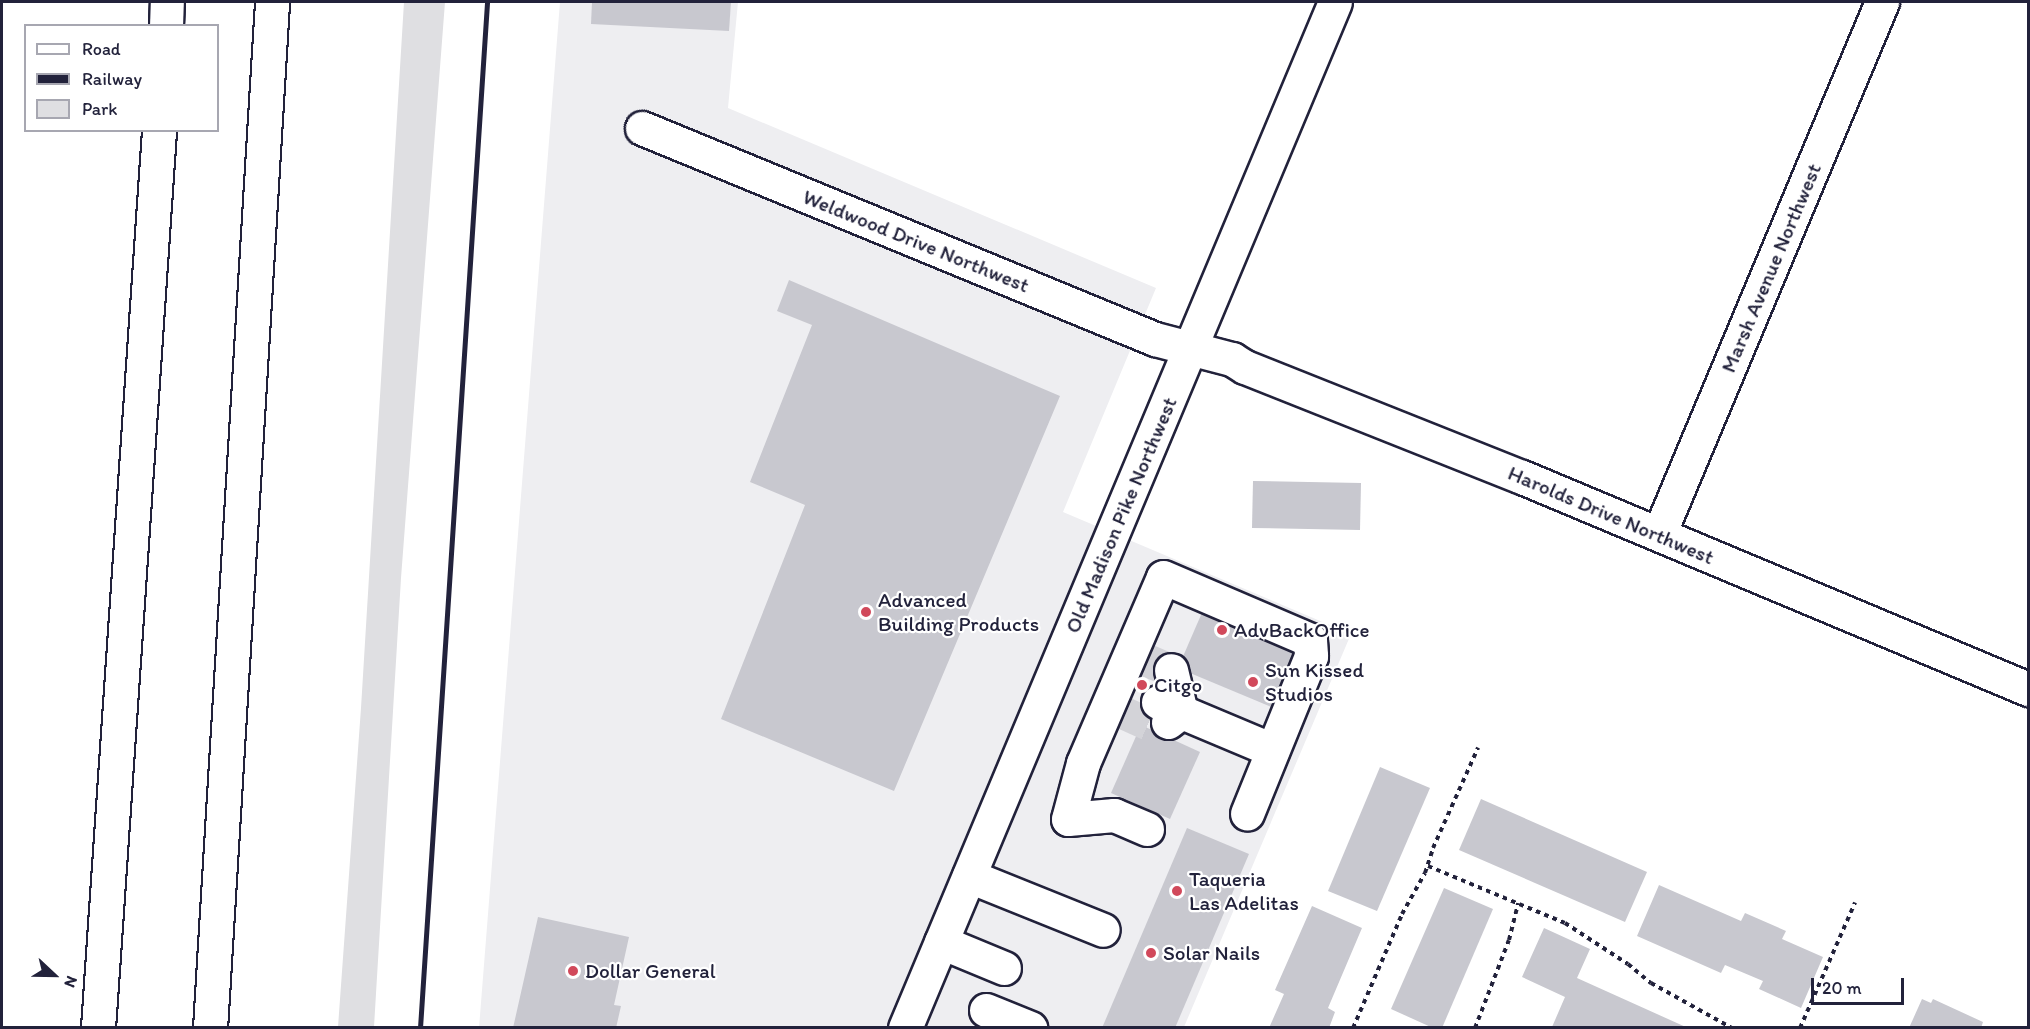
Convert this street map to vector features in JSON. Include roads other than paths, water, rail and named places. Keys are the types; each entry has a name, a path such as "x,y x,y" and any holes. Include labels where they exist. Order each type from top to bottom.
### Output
{"main road":[{"path":"166,24 167,2"},
{"path":"210,1028 272,2"},
{"name":"Old Madison Pike Northwest","path":"905,1028 1335,2"},
{"name":"Marsh Avenue Northwest","path":"1659,534 1882,2"},
{"name":"Weldwood Drive Northwest","path":"642,128 1155,339 1192,347"},
{"path":"98,1028 159,132"},
{"name":"Harolds Drive Northwest","path":"1192,347 1232,359 1245,367 1659,534 2028,689"},
{"path":"1147,829 1114,815 1068,819 1083,763 1117,698 1163,577 1310,640 1311,656 1247,814"},
{"path":"1171,670 1162,713 1272,750"},
{"path":"969,876 1103,930"},
{"path":"941,942 1004,968"},
{"path":"986,1010 1030,1028"}],"tunnel":[{"path":"1140,657 1171,670"},
{"path":"1118,710 1149,724"}],"railway":[{"path":"420,1028 487,2"}],"place":[{"name":"Advanced Building Products","path":"866,612"},
{"name":"AdvBackOffice","path":"1222,630"},
{"name":"Sun Kissed Studios","path":"1253,682"},
{"name":"Citgo","path":"1142,685"},
{"name":"Taqueria Las Adelitas","path":"1177,891"},
{"name":"Solar Nails","path":"1151,953"},
{"name":"Dollar General","path":"573,971"}]}
